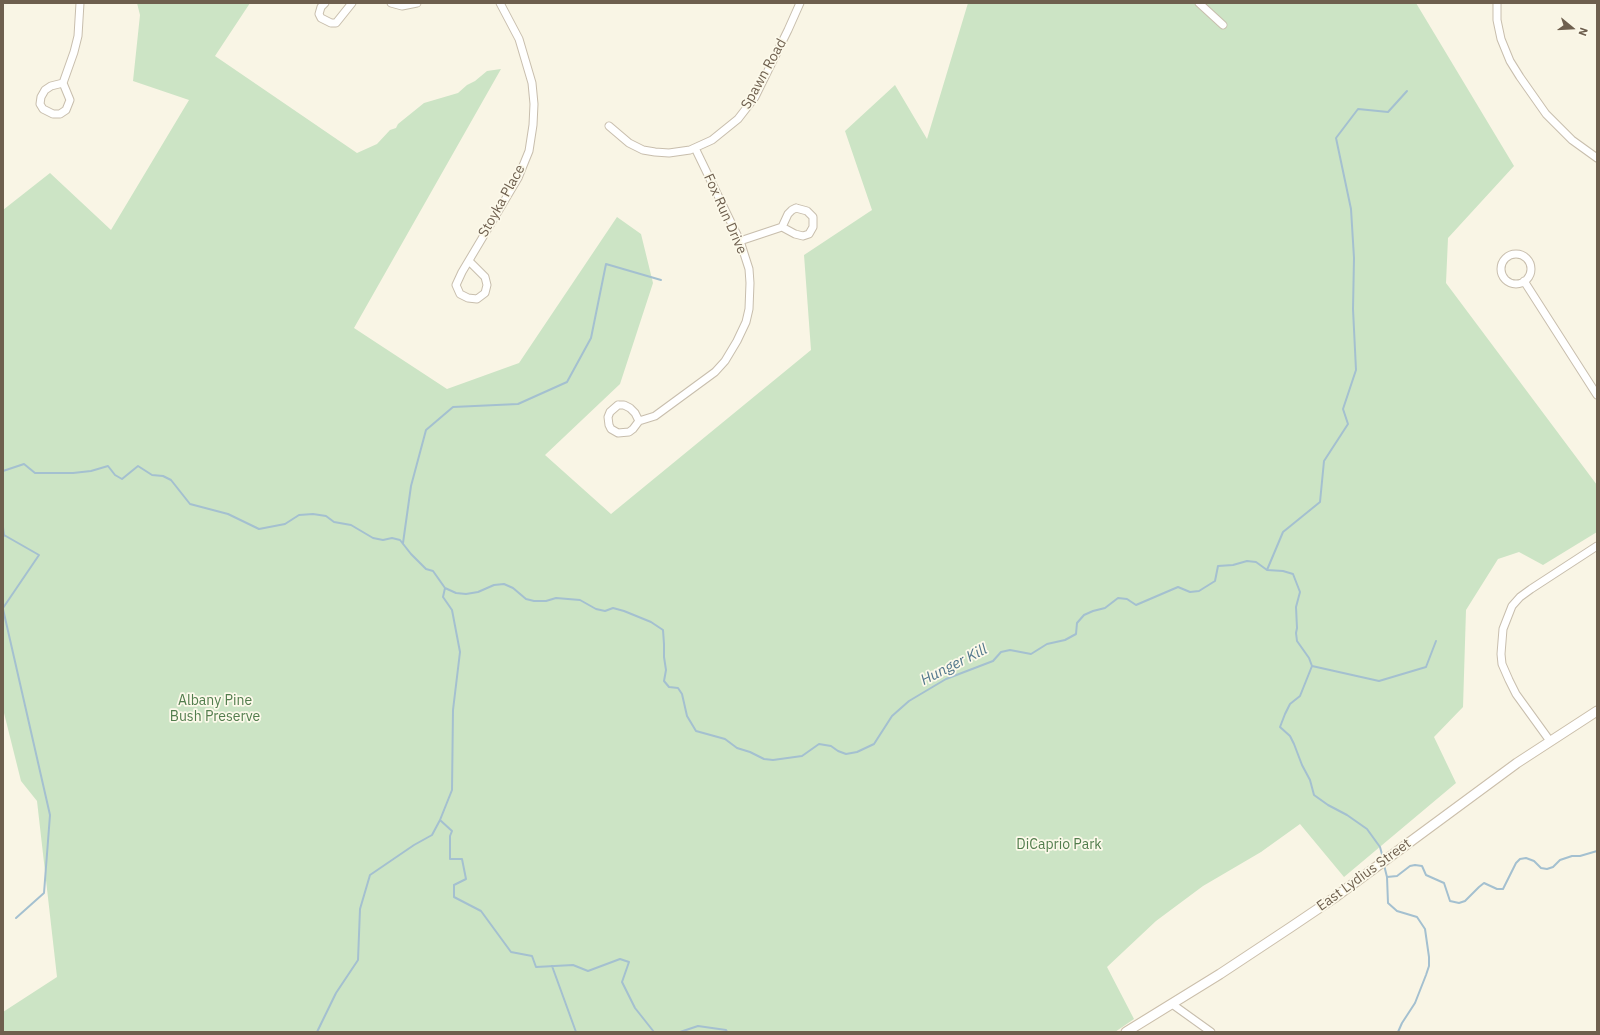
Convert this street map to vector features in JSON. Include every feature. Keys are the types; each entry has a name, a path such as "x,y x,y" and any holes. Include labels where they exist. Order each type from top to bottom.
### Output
{"street":[{"path":"64,83 51,86 45,90 41,97 40,104 43,109 53,114 60,114 66,110 70,100 64,83 78,36 80,3"},
{"path":"325,3 321,7 319,14 321,18 330,23 336,23 352,3"},
{"path":"390,3 402,6 417,3"},
{"name":"Stoyka Place","path":"469,261 485,277 487,285 485,293 477,299 468,298 460,294 456,285 469,261 518,178 529,151 533,125 534,104 532,83 519,39 500,3"},
{"name":"Spawn Road","path":"609,126 628,143 644,150 669,153 695,148 713,139 738,119 755,97 800,3"},
{"path":"1199,3 1223,25"},
{"path":"1497,3 1497,20 1501,40 1510,61 1520,77 1546,114 1572,140 1597,158"},
{"name":"Fox Run Drive","path":"639,421 635,413 624,405 618,405 613,408 608,417 610,429 623,433 634,429 639,421 655,416 715,372 725,361 737,341 746,322 749,309 750,290 748,269 740,240 695,148"},
{"path":"740,240 782,227 795,234 803,236 809,234 813,227 812,217 807,210 796,208 788,214 782,227"},
{"path":"1513,254 1522,255 1529,261 1531,270 1524,282 1514,283 1505,278 1501,269 1502,264 1508,256 1513,254"},
{"path":"1524,282 1597,395"},
{"path":"1550,741 1516,694 1502,664 1501,654 1503,629 1512,606 1520,597 1597,546"},
{"name":"East Lydius Street","path":"1126,1032 1260,948 1334,898 1498,777 1597,711"},
{"path":"1172,1004 1211,1032"}],"green space":[{"path":"137,3 250,3 215,56 357,153 377,144 390,130 396,128 398,124 424,103 458,93 487,71 501,69 354,328 447,389 519,363 617,217 641,234 653,283 620,384 545,455 611,514 811,350 804,255 872,210 845,131 895,85 927,139 968,3 1416,3 1514,166 1448,238 1446,283 1597,485 1597,532 1543,565 1519,552 1498,559 1466,610 1463,707 1434,737 1456,783 1344,877 1300,824 1261,852 1203,886 1156,921 1107,967 1134,1019 1115,1032 3,1032 3,1012 57,977 37,801 21,781 3,709 3,210 50,173 111,230 189,100 133,81 140,15"}],"waterway":[{"path":"1267,570 1283,532 1320,502 1324,461 1348,424 1343,409 1356,370 1353,309 1354,258 1351,209 1336,138 1358,109 1388,112 1407,91"},
{"path":"403,543 411,486 426,430 453,407 518,404 567,382 591,338 606,264 661,280"},
{"name":"Hunger Kill","path":"3,471 24,464 35,473 73,473 91,471 108,466 115,475 122,479 138,466 152,475 163,476 171,480 190,504 228,514 259,529 285,524 299,515 313,514 326,516 334,522 351,525 373,538 383,540 392,538 400,540 426,569 433,571 445,588 456,593 466,594 478,592 494,585 504,584 513,588 526,599 534,601 546,601 556,598 580,600 596,609 605,611 613,608 624,611 651,622 663,630 666,670 664,681 669,687 678,688 682,694 687,716 696,731 725,739 737,748 750,752 764,759 773,760 802,756 819,744 831,746 846,754 857,752 874,744 892,716 909,701 946,679 993,661 1001,652 1010,650 1031,654 1047,644 1065,640 1076,634 1077,623 1084,615 1105,608 1118,598 1127,599 1136,605 1178,587 1190,592 1199,591 1215,581 1218,566 1233,565 1247,561 1256,562 1267,570 1283,571 1293,574 1300,592 1296,607 1297,641 1309,658 1312,666 1300,696 1290,704 1280,727 1290,736 1310,780 1314,795 1367,829 1380,847 1383,858"},
{"path":"3,527 3,537"},
{"path":"3,608 39,555 4,535"},
{"path":"445,588 443,597 452,610 460,652 453,710 452,790 440,820 452,831 450,836 450,859 462,859 466,879 454,885 454,897 481,911 511,952 532,956 536,967 573,965 588,971 620,959 629,962 622,982 635,1008 654,1032"},
{"path":"3,609 50,815 44,893 16,918"},
{"path":"1312,666 1379,681 1426,667 1436,641"},
{"path":"317,1032 336,993 358,960 360,909 370,875 414,845 432,835 440,820"},
{"name":"Hunger Kill","path":"1384,865 1387,877 1397,876 1410,866 1422,866 1426,875 1444,883 1450,901 1459,903 1465,901 1484,883 1497,889 1503,889 1516,863 1520,859 1526,858 1534,861 1541,868 1547,869 1553,867 1560,860 1597,851"},
{"path":"1387,877 1388,903 1397,911 1417,917 1425,929 1429,957 1429,966 1415,1003 1398,1032"},
{"path":"552,966 576,1032"},
{"path":"680,1032 698,1026 726,1030 727,1032"}],"park label":[{"name":"Albany Pine Bush Preserve","path":"215,710"},
{"name":"DiCaprio Park","path":"1059,845"}]}
